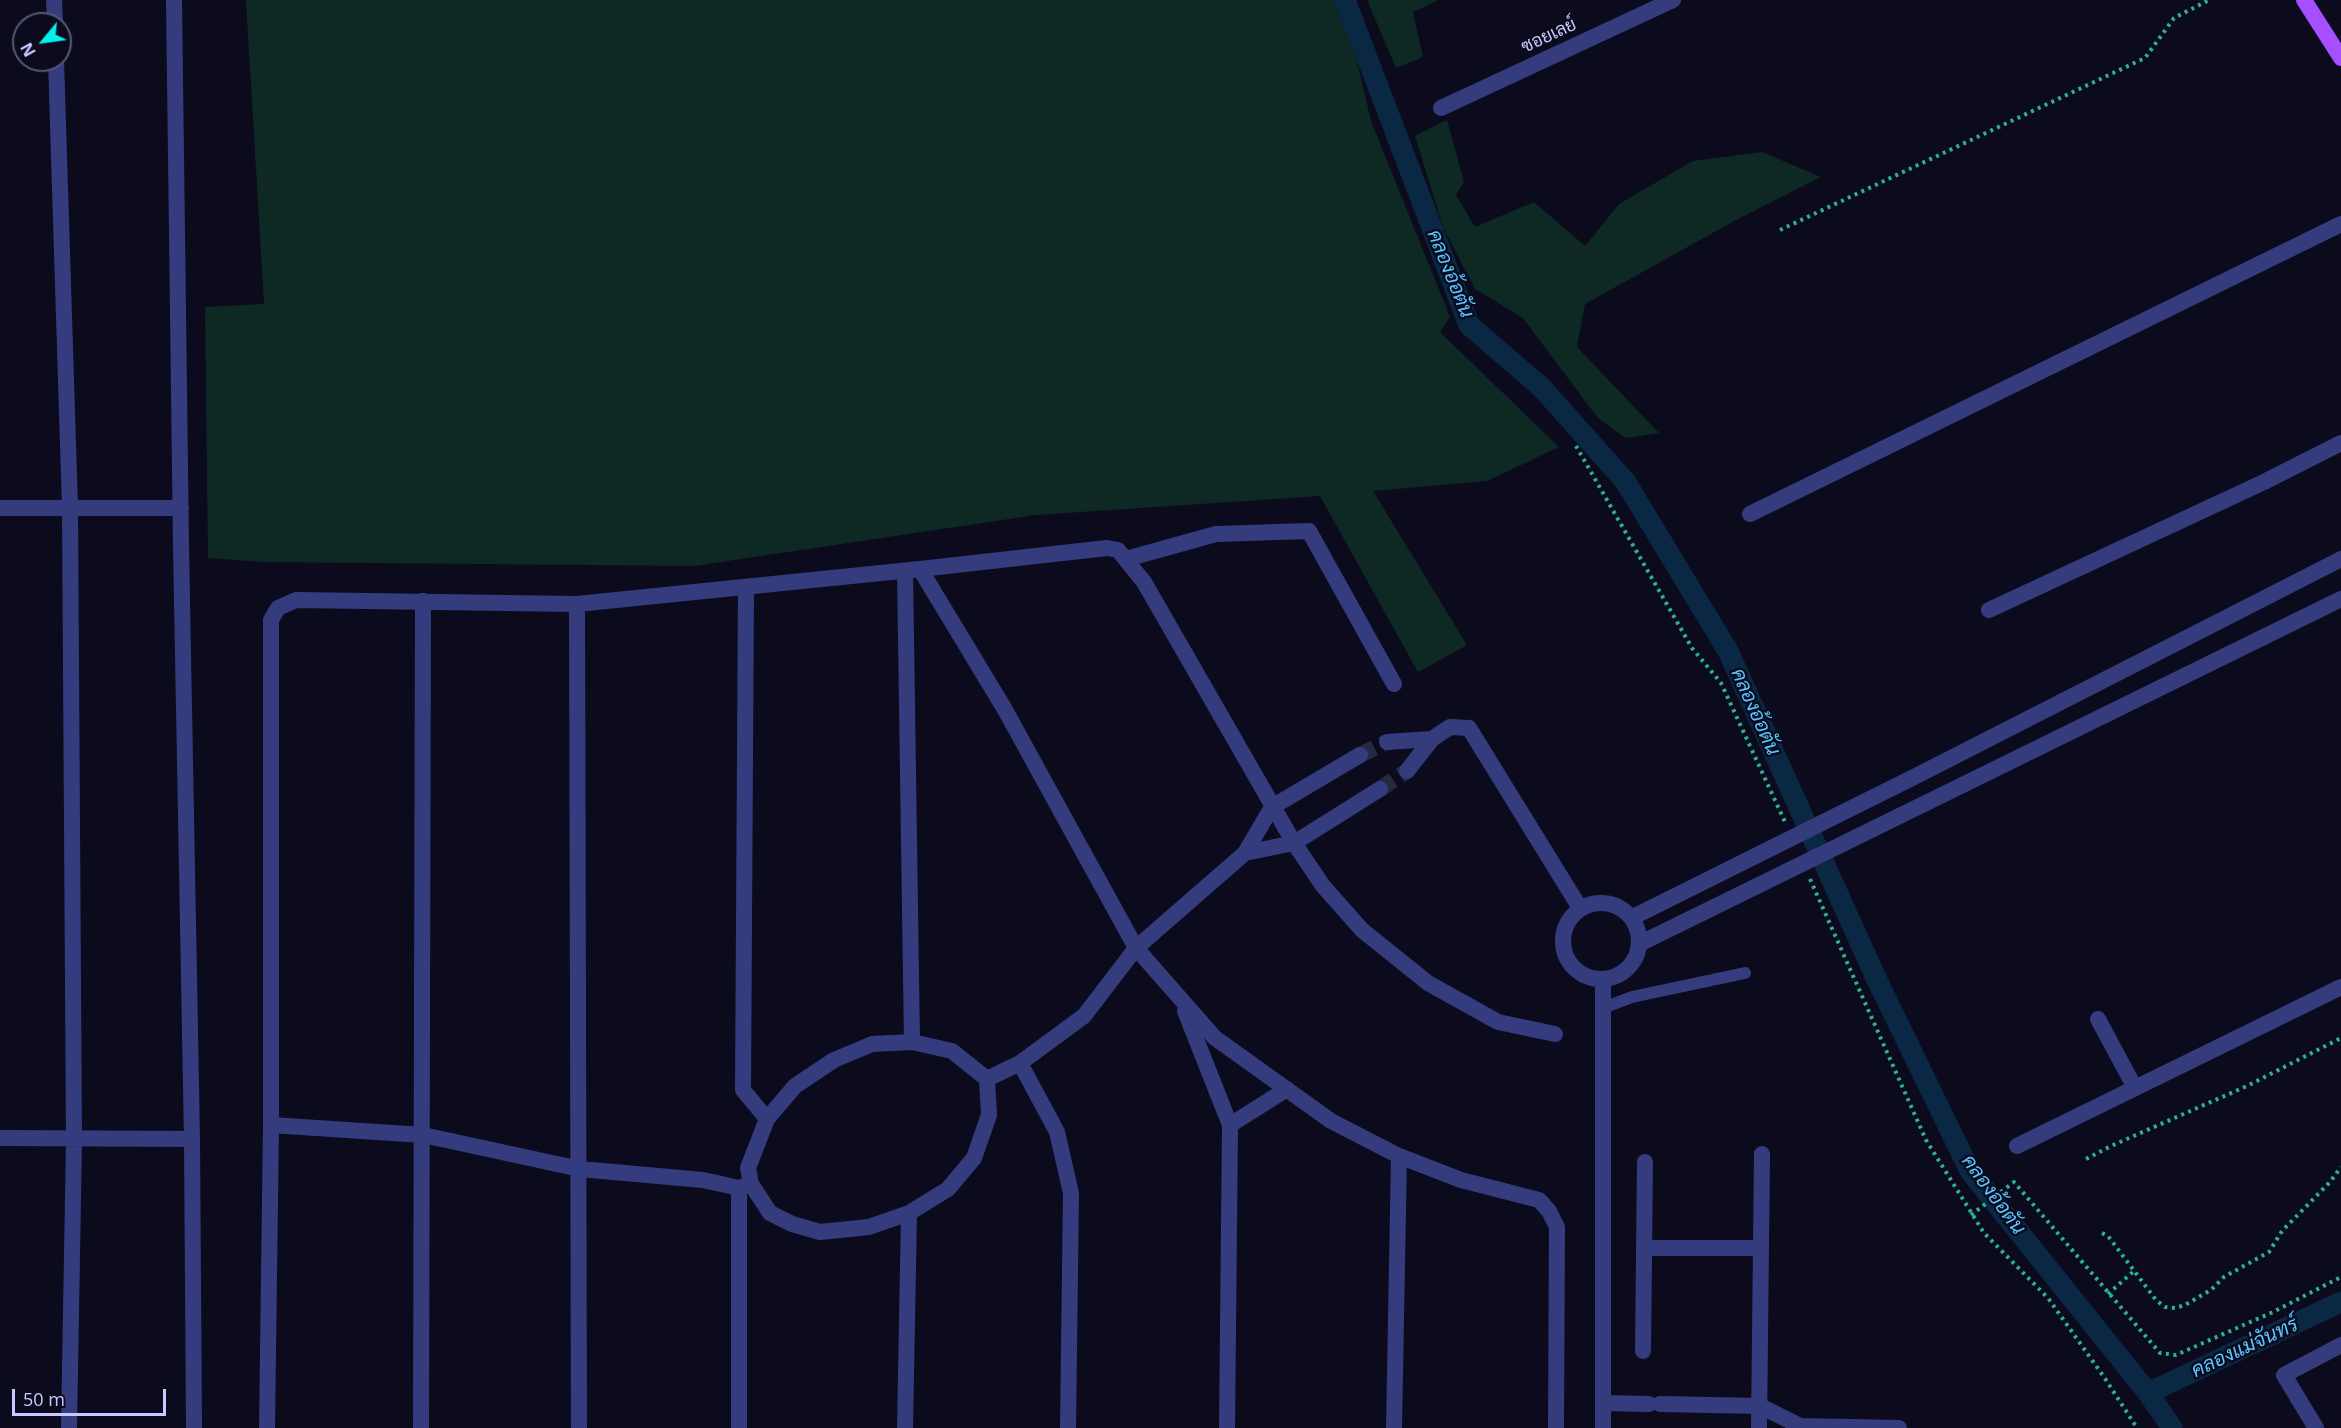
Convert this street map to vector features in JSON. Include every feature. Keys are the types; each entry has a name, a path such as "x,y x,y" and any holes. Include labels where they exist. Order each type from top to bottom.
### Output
{"main road":[{"path":"2304,0 2341,58"}],"street":[{"path":"174,0 192,1139 194,1428"},
{"name":"ซอยเลย์","path":"1441,108 1673,0"},
{"path":"56,72 70,508 74,1140 69,1428"},
{"path":"1750,514 2341,224"},
{"path":"1989,610 2264,483 2341,442"},
{"path":"0,508 181,508"},
{"path":"1126,559 1216,534 1309,531 1394,684"},
{"path":"267,1428 271,1125 271,620 278,608 296,600 577,604 1107,548 1118,550 1144,582 1294,843 1323,886 1362,930 1428,983 1498,1022 1556,1034"},
{"path":"1631,918 1918,775 2341,559"},
{"path":"912,570 1004,708 1136,948 1215,1038 1331,1120 1399,1156 1461,1180 1539,1200 1549,1211 1557,1227 1556,1428"},
{"path":"912,570 912,1042"},
{"path":"746,587 743,1090 767,1119"},
{"path":"1639,944 2341,599"},
{"path":"421,1428 423,601"},
{"path":"577,604 579,1428"},
{"path":"1407,771 1432,739 1450,727 1469,728 1580,908"},
{"path":"1387,742 1432,739"},
{"path":"987,1078 1020,1063 1084,1016 1136,948 1245,853 1272,807 1360,755"},
{"path":"1245,853 1294,843 1380,789"},
{"path":"1602,903 1613,905 1631,918 1637,930 1639,944 1636,958 1628,969 1617,977 1603,980 1587,977 1573,968 1564,953 1562,937 1568,920 1580,908 1602,903"},
{"path":"1603,980 1603,1428"},
{"path":"2017,1146 2341,987"},
{"path":"1180,999 1230,1125 1227,1428"},
{"path":"2098,1020 2135,1088"},
{"path":"271,1125 423,1135 580,1169 745,1186 770,1214 792,1224 820,1232 869,1227 909,1213 948,1189 974,1158 989,1115 987,1078 952,1051 912,1042 872,1044 834,1060 795,1086 767,1119 748,1168 745,1186 739,1428"},
{"path":"1020,1063 1056,1132 1071,1193 1068,1428"},
{"path":"1230,1125 1287,1089"},
{"path":"0,1138 192,1139"},
{"path":"1759,1428 1762,1154"},
{"path":"1394,1428 1399,1156"},
{"path":"1643,1351 1645,1162"},
{"path":"905,1428 909,1213"},
{"path":"1645,1248 1761,1248"},
{"path":"2316,1428 2284,1375 2341,1345"},
{"path":"1603,1403 1760,1406 1798,1427 1899,1428"}],"lane":[{"path":"1603,1008 1632,997 1744,974"}],"path":[{"path":"1780,230 2145,58 2174,18 2209,0"},
{"path":"1576,446 1692,648 1720,684 1786,824"},
{"path":"1810,878 1926,1140 1984,1233 2048,1298 2137,1428"},
{"path":"2086,1160 2111,1146 2247,1086 2341,1038"},
{"path":"2102,1233 2108,1236 2156,1300 2165,1307 2175,1308 2211,1290 2224,1277 2270,1252 2282,1231 2330,1182 2341,1167"},
{"path":"1971,1215 2014,1182 2160,1353 2176,1355 2273,1312 2341,1277"},
{"path":"2108,1294 2134,1271"}],"green space":[{"path":"246,0 1338,0 1352,40 1371,121 1450,317 1440,332 1559,447 1487,481 1373,491 1467,645 1418,672 1320,496 1036,515 694,566 263,562 208,558 205,307 264,304"},
{"path":"1367,0 1439,0 1413,12 1423,57 1396,68"},
{"path":"1447,120 1464,182 1456,195 1475,227 1534,202 1585,246 1619,204 1693,161 1762,152 1821,177 1736,220 1585,304 1577,347 1659,433 1625,438 1597,417 1523,318 1475,289 1443,227 1415,136"}],"waterway":[{"name":"คลองอ้อตัน","path":"1345,0 1469,325 1541,387 1625,481 1728,651 1877,980 1970,1171 2148,1393 2172,1428"},
{"name":"คลองแม่จันทร์","path":"2148,1393 2341,1302"}],"tunnel":[{"path":"1360,755 1387,742"},
{"path":"1380,789 1407,771"}]}
